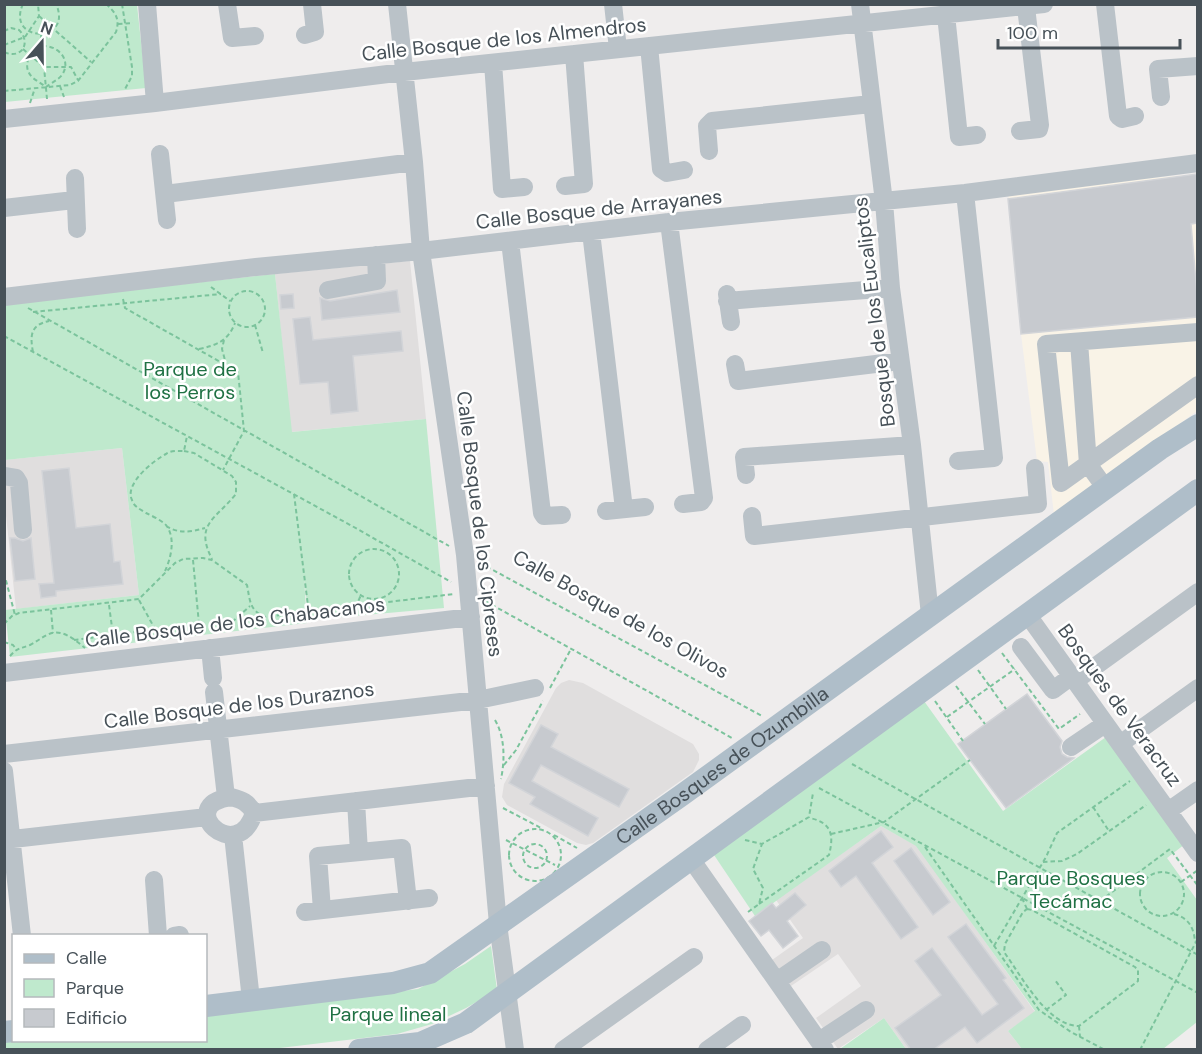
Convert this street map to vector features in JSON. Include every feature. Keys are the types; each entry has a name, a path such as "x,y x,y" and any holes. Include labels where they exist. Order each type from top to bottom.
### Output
{"main road":[{"name":"Calle Bosques de Ozumbilla","path":"207,1006 393,983 429,973 498,924 564,870 593,857 1197,424"},
{"path":"359,1050 420,1043 466,1023 1197,490"}],"street":[{"path":"147,4 155,103"},
{"path":"227,4 232,38 255,36"},
{"path":"305,35 315,32 312,4"},
{"name":"Calle Bosque de los Cipreses","path":"397,4 421,251 465,555 498,924 514,1050"},
{"path":"613,4 618,49"},
{"name":"Bosque de los Eucaliptos","path":"860,4 930,615"},
{"name":"Calle Bosque de los Almendros","path":"4,119 404,72 1044,4"},
{"path":"1105,4 1118,116 1122,119 1135,116"},
{"path":"1020,131 1039,129 1040,126 1026,7"},
{"path":"946,15 959,137 977,135"},
{"path":"649,46 661,169 667,173 684,170"},
{"path":"566,186 584,184 574,54"},
{"path":"493,63 502,189 524,187"},
{"path":"1161,96 1158,69 1197,66"},
{"path":"710,151 707,126 712,121 872,104"},
{"path":"160,154 167,220"},
{"path":"165,194 414,162"},
{"name":"Calle Bosque de Arrayanes","path":"7,295 669,222 884,202 1197,163"},
{"path":"75,177 77,229"},
{"path":"958,461 994,458 965,193"},
{"path":"4,208 75,200"},
{"path":"669,222 704,498 701,502 683,504"},
{"path":"591,232 615,510 645,507"},
{"path":"510,241 542,513 549,517 562,515"},
{"path":"328,290 377,281 376,255"},
{"path":"730,322 727,298 891,288"},
{"path":"1197,332 1046,344 1060,483 1197,385"},
{"path":"1079,342 1088,464 1106,489"},
{"path":"735,364 738,381 900,361"},
{"path":"746,475 744,457 912,445"},
{"path":"752,516 754,536 1038,504 1035,468"},
{"path":"4,476 16,478 19,483 23,530"},
{"path":"1025,653 1053,690 1074,679 1197,592"},
{"name":"Bosques de Veracruz","path":"1027,614 1197,853"},
{"name":"Calle Bosque de los Chabacanos","path":"4,673 471,617"},
{"path":"206,649 214,685 226,797"},
{"path":"1120,744 1197,688"},
{"name":"Calle Bosque de los Duraznos","path":"4,754 542,694"},
{"path":"1071,747 1106,724"},
{"path":"4,771 8,840 22,934"},
{"path":"1163,804 1197,790"},
{"path":"254,813 356,801 487,793"},
{"path":"226,797 242,800 250,805 254,813 251,822 244,830 233,835 214,830 207,821 206,812 211,804 226,797"},
{"path":"356,801 359,852"},
{"path":"8,840 207,817"},
{"path":"233,835 251,1000"},
{"path":"408,901 402,848 318,856 313,911 408,901 429,898"},
{"path":"691,859 822,1045 866,1010"},
{"path":"154,880 158,934"},
{"path":"777,981 822,950"},
{"path":"563,1050 693,957"},
{"path":"707,1050 742,1025"}],"path":[{"path":"23,4 21,20 29,31 41,35 53,29 59,19 56,4"},
{"path":"4,45 24,37 29,31 39,16 38,4"},
{"path":"4,91 70,85 78,81 116,32 117,17 106,4"},
{"path":"111,107 128,86 132,76 122,4"},
{"path":"39,16 92,62"},
{"path":"4,31 19,30 24,37 25,45 15,54 4,52"},
{"path":"41,35 48,114"},
{"path":"42,46 55,47 60,51 65,67 58,80 46,87 30,75 27,63 36,48 42,46"},
{"path":"23,49 44,66 71,67 78,81"},
{"path":"118,283 126,308 238,372 244,431 223,470"},
{"path":"250,291 261,297 266,308 262,320 255,325 246,328 235,323 229,313 230,301 238,293 250,291"},
{"path":"33,312 221,294"},
{"name":"Calle Bosque de los Olivos","path":"7,295 33,312 465,555 778,725"},
{"path":"33,352 31,337 35,328 39,323 49,321"},
{"path":"198,349 224,340 232,332 235,323"},
{"path":"255,325 264,353"},
{"path":"4,336 294,494 748,747"},
{"path":"224,340 222,349 226,365"},
{"path":"184,451 187,436"},
{"path":"205,528 184,532 175,531 137,508 130,495 136,479 167,453 184,451 194,453 232,476 236,482 236,494 205,528 206,549 212,560"},
{"path":"294,494 311,636"},
{"path":"164,573 170,559 171,549 170,535 166,526"},
{"path":"387,552 391,548"},
{"path":"370,549 387,552 398,564 399,580 396,587 384,597 377,599 361,595 350,582 349,573 355,557 370,549"},
{"path":"4,624 15,615 139,599 175,563 203,558 212,560 247,585 250,606 256,613 265,617 469,592"},
{"path":"192,559 206,649"},
{"path":"4,573 15,615"},
{"path":"359,630 356,606 361,595"},
{"path":"139,599 155,629"},
{"path":"109,604 113,635"},
{"path":"206,649 250,606"},
{"path":"51,610 53,633"},
{"path":"74,640 166,628 206,649"},
{"path":"4,663 16,649 30,645 50,633 61,633 74,640 102,661"},
{"path":"4,642 13,645 16,649"},
{"path":"504,765 516,750 542,694 571,649"},
{"path":"946,717 990,687 1025,653"},
{"path":"968,657 1006,709"},
{"path":"946,672 985,724"},
{"path":"926,687 963,741"},
{"path":"834,754 1197,955"},
{"path":"831,834 884,822 918,800 970,760"},
{"path":"994,946 1043,862 1057,833 1141,774"},
{"path":"809,818 814,785 1197,993"},
{"path":"487,793 593,857"},
{"path":"1043,862 1062,861 1077,854 1109,831 1163,804"},
{"path":"1093,807 1109,831"},
{"path":"735,921 829,855 831,834 827,826 819,820 809,818 762,844 753,869 763,888 759,904"},
{"path":"539,829 547,831 559,844 564,870 541,881 523,879 511,866 508,850 511,842 523,831 539,829"},
{"path":"490,831 564,870"},
{"path":"724,835 762,844"},
{"path":"534,844 541,846 546,852 546,860 539,867 531,867 523,858 525,849 534,844"},
{"path":"924,844 1039,1010 1071,1025 1080,1026 1135,984 1139,975 1135,967 1026,909 1022,898"},
{"path":"1100,901 1170,849 1197,886"},
{"path":"1142,870 1149,876"},
{"path":"1181,882 1197,870"},
{"path":"1163,872 1170,873 1181,882 1184,889 1182,903 1173,913 1166,916 1152,913 1142,903 1141,888 1149,876 1163,872"},
{"path":"1026,909 1005,944 1004,952 1047,1013 1080,1037 1105,1050"},
{"path":"1173,913 1189,922 1196,942"},
{"path":"1140,1050 1197,939"},
{"path":"1097,946 1101,941"},
{"path":"1047,1013 1066,995 1055,980"},
{"path":"1080,1026 1080,1037"}],"shaded area":[{"path":"1197,174 1197,411 1054,515 1048,462 1037,461 1021,334 1008,191"},
{"path":"410,261 426,419 291,432 275,274"},
{"path":"122,448 139,595 16,609 5,506 4,460"},
{"path":"569,680 583,683 693,744 699,754 699,760 693,772 593,843 586,845 577,843 507,805 502,797 504,784 556,688"},
{"path":"881,826 917,846 1035,1012 1008,1031 1022,1049 906,1049 884,1018 838,1049 816,1018 861,986 838,954 791,986 772,960 803,938 776,900"}],"green space":[{"path":"4,5 137,5 146,88 5,102"},
{"name":"Parque de los Perros","path":"275,274 292,432 426,419 444,608 309,620 304,578 307,623 10,657 5,610 139,595 122,448 5,460 4,304"},
{"name":"Parque Bosques Tecámac","path":"924,701 1003,811 1106,737 1185,844 1167,858 1197,900 1197,1022 1163,1049 1022,1049 1008,1031 1035,1011 916,846 881,826 755,916 712,852"},
{"name":"Parque lineal","path":"491,946 497,990 432,1024 397,1034 263,1050 5,1050 4,1042 12,1041 207,1042 207,1016 418,989 465,964"},
{"path":"884,1018 906,1049 840,1049"}],"building":[{"path":"1197,174 1197,223 1191,224 1197,317 1021,334 1008,199"},
{"path":"397,290 400,312 322,320 320,298 330,301"},
{"path":"293,294 294,308 281,309 280,295"},
{"path":"310,317 313,340 401,331 403,351 353,356 358,411 331,414 328,382 300,384 293,319"},
{"path":"69,468 76,528 110,524 114,562 120,561 123,584 56,591 56,596 41,598 39,584 54,583 42,471"},
{"path":"10,538 23,541 31,538 35,579 15,581"},
{"path":"1027,694 1062,741 1060,747 1062,754 1074,758 1006,808 958,744"},
{"path":"541,725 558,734 551,747 629,789 619,807 541,765 532,781 598,818 588,836 530,804 535,797 509,783"},
{"path":"881,831 893,847 872,863 918,927 901,939 856,876 841,887 829,871"},
{"path":"911,848 950,902 933,915 894,861"},
{"path":"795,893 806,905 787,921 798,936 783,948 769,930 761,936 749,921 772,903 776,908"},
{"path":"966,924 1006,978 1003,980 1024,1008 977,1043 965,1027 933,1050 911,1050 895,1028 941,995 915,961 932,948 982,1015 998,1004 948,937"}]}
